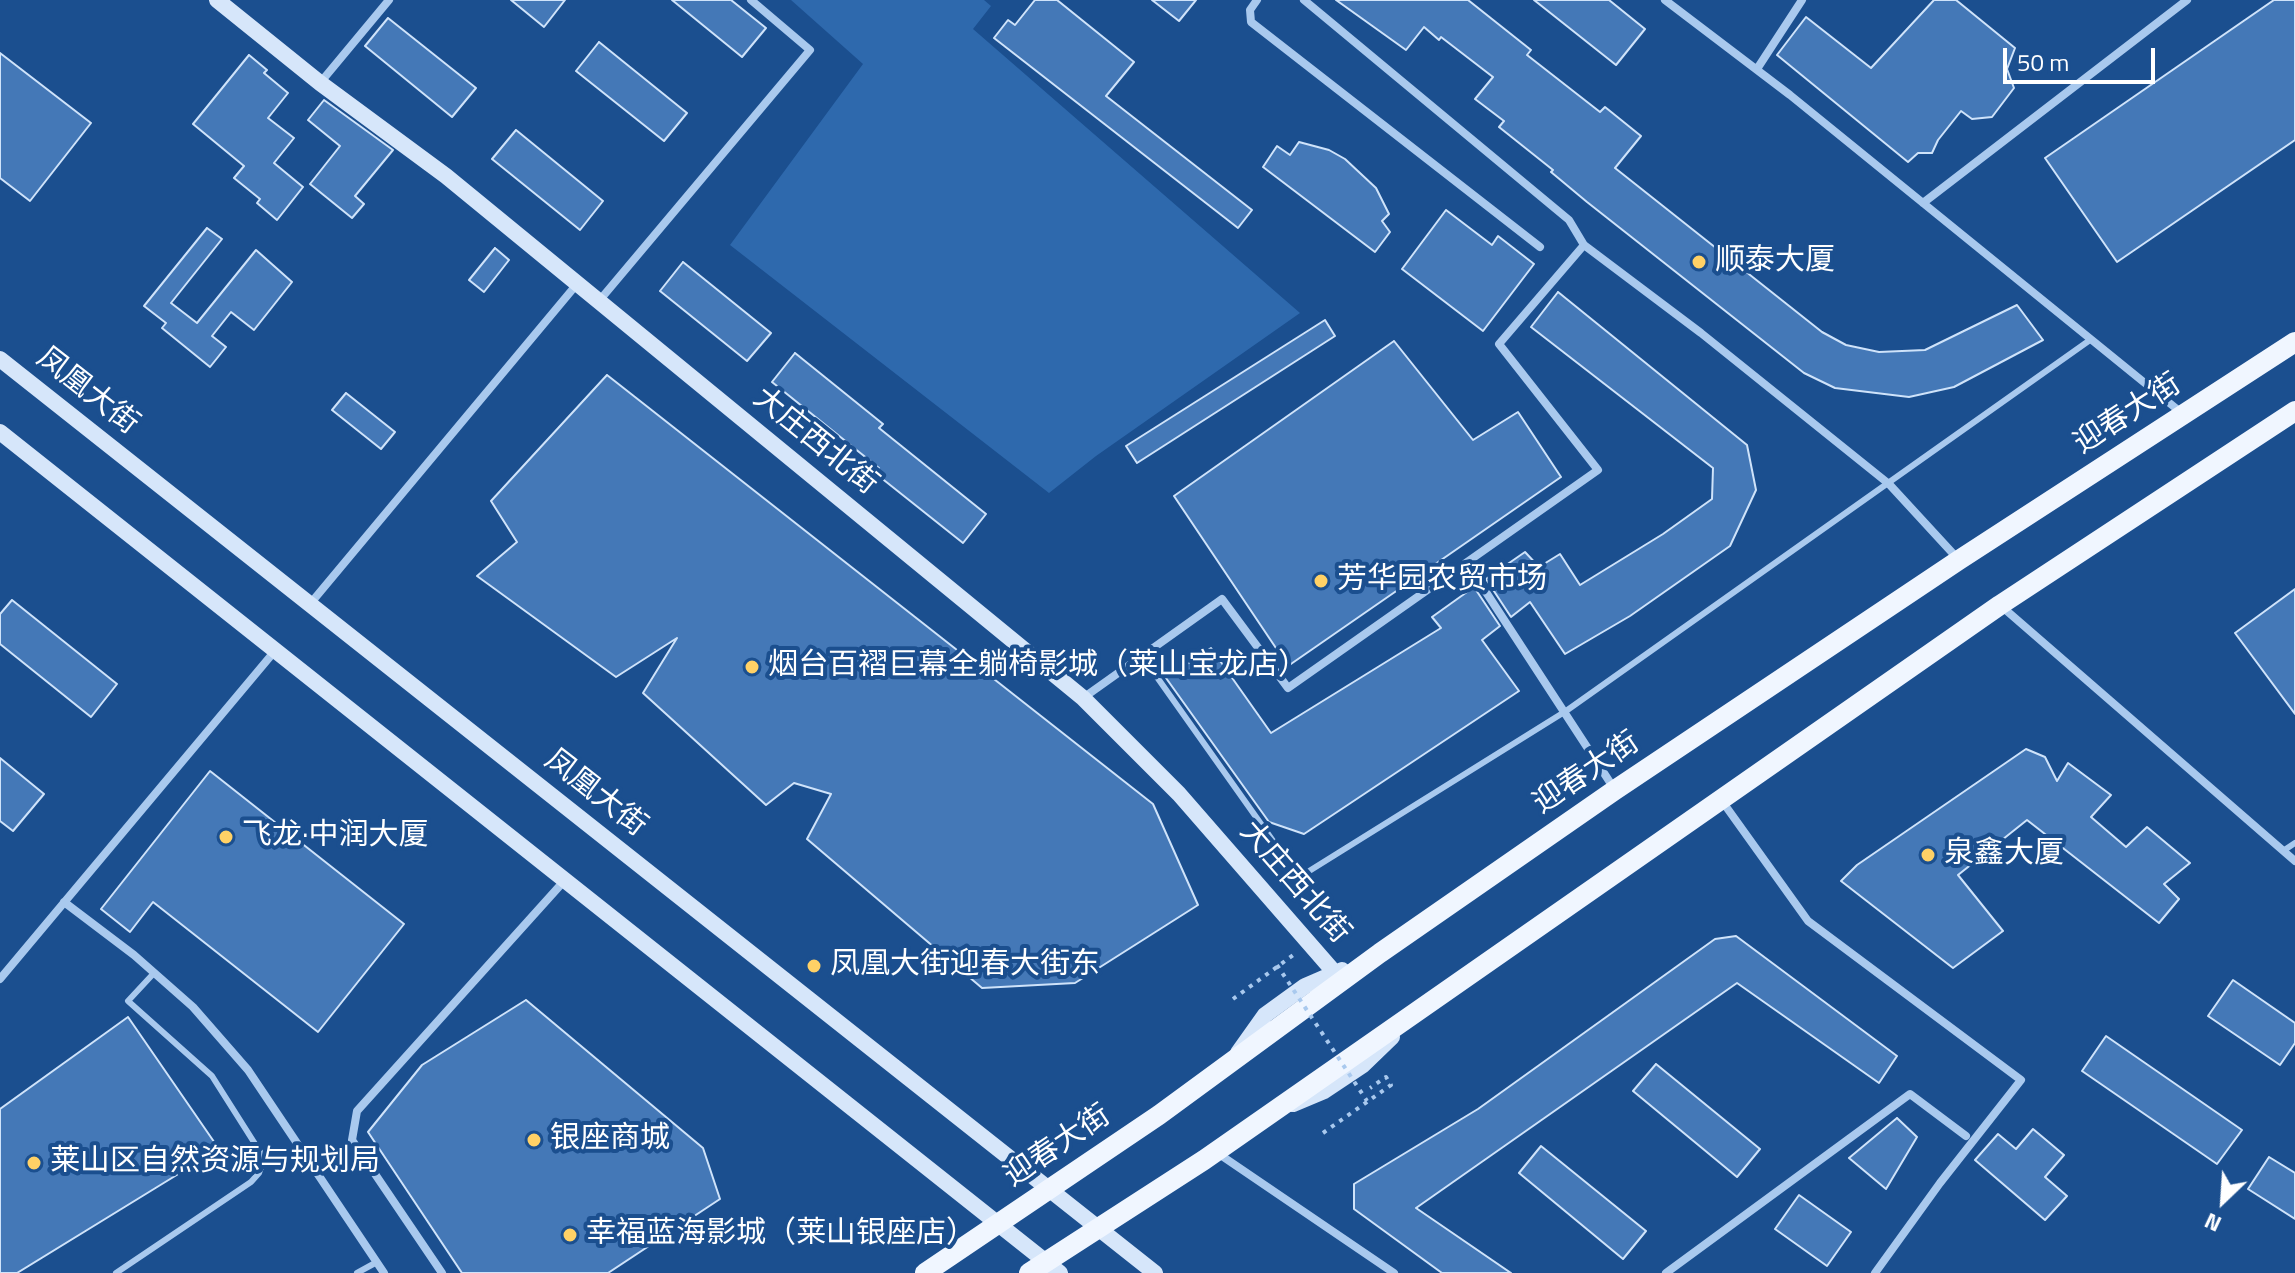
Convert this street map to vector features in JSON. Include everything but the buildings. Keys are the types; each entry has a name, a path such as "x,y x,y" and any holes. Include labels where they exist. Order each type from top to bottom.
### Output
{"main road":[{"name":"大庄西北街","path":"224,3 320,83 446,176 1083,698 1179,794 1335,973"},
{"name":"迎春大街","path":"925,1273 1230,1063 1380,953 1615,790 1959,560 2295,342"},
{"name":"凤凰大街","path":"0,359 1155,1273"},
{"path":"0,432 998,1224 1045,1269 1098,1229 1216,1152 2000,605 2295,411"},
{"path":"1230,1063 1265,1015 1305,986 1380,953"}],"street":[{"path":"320,83 389,0"},
{"path":"599,301 810,50 751,0"},
{"path":"1257,0 1250,10 1251,22 1540,247"},
{"path":"1304,0 1569,220 1584,245 1701,333 1889,484 1959,560"},
{"path":"1665,0 1757,69 2183,415"},
{"path":"1757,69 1802,0"},
{"path":"1923,203 2187,0"},
{"path":"1083,698 1222,599 1288,688 1598,470 1499,344 1584,245"},
{"path":"310,604 577,283"},
{"path":"1467,563 1615,790"},
{"path":"2000,605 2295,861"},
{"path":"0,979 274,652"},
{"path":"1721,799 1808,921 2021,1080 1940,1183 1875,1273"},
{"path":"442,1273 352,1140 357,1111 565,880"},
{"path":"64,902 193,1007 248,1070 384,1273"},
{"path":"1666,1273 1910,1094 1966,1136"},
{"path":"1216,1152 1394,1273"}],"lane":[{"path":"1142,656 1283,855 1306,873 1566,711 2090,340"},
{"path":"2283,851 2295,843"},
{"path":"116,1273 251,1182 259,1173 264,1158 212,1076 128,1001 154,973"},
{"path":"357,1273 377,1262"}],"path":[{"path":"1233,999 1299,950"},
{"path":"1277,965 1367,1101"},
{"path":"1323,1133 1391,1085 1386,1077 1370,1088"}],"shaded area":[{"path":"791,0 984,0 991,6 973,29 1300,313 1096,456 1049,493 730,245 863,64"}],"place":[{"name":"顺泰大厦","path":"1699,262"},
{"name":"芳华园农贸市场","path":"1321,581"},
{"name":"烟台百褶巨幕全躺椅影城（莱山宝龙店）","path":"752,667"},
{"name":"飞龙·中润大厦","path":"226,837"},
{"name":"泉鑫大厦","path":"1928,855"},
{"name":"凤凰大街迎春大街东","path":"814,966"},
{"name":"银座商城","path":"534,1140"},
{"name":"莱山区自然资源与规划局","path":"34,1163"},
{"name":"幸福蓝海影城（莱山银座店）","path":"570,1235"}]}
